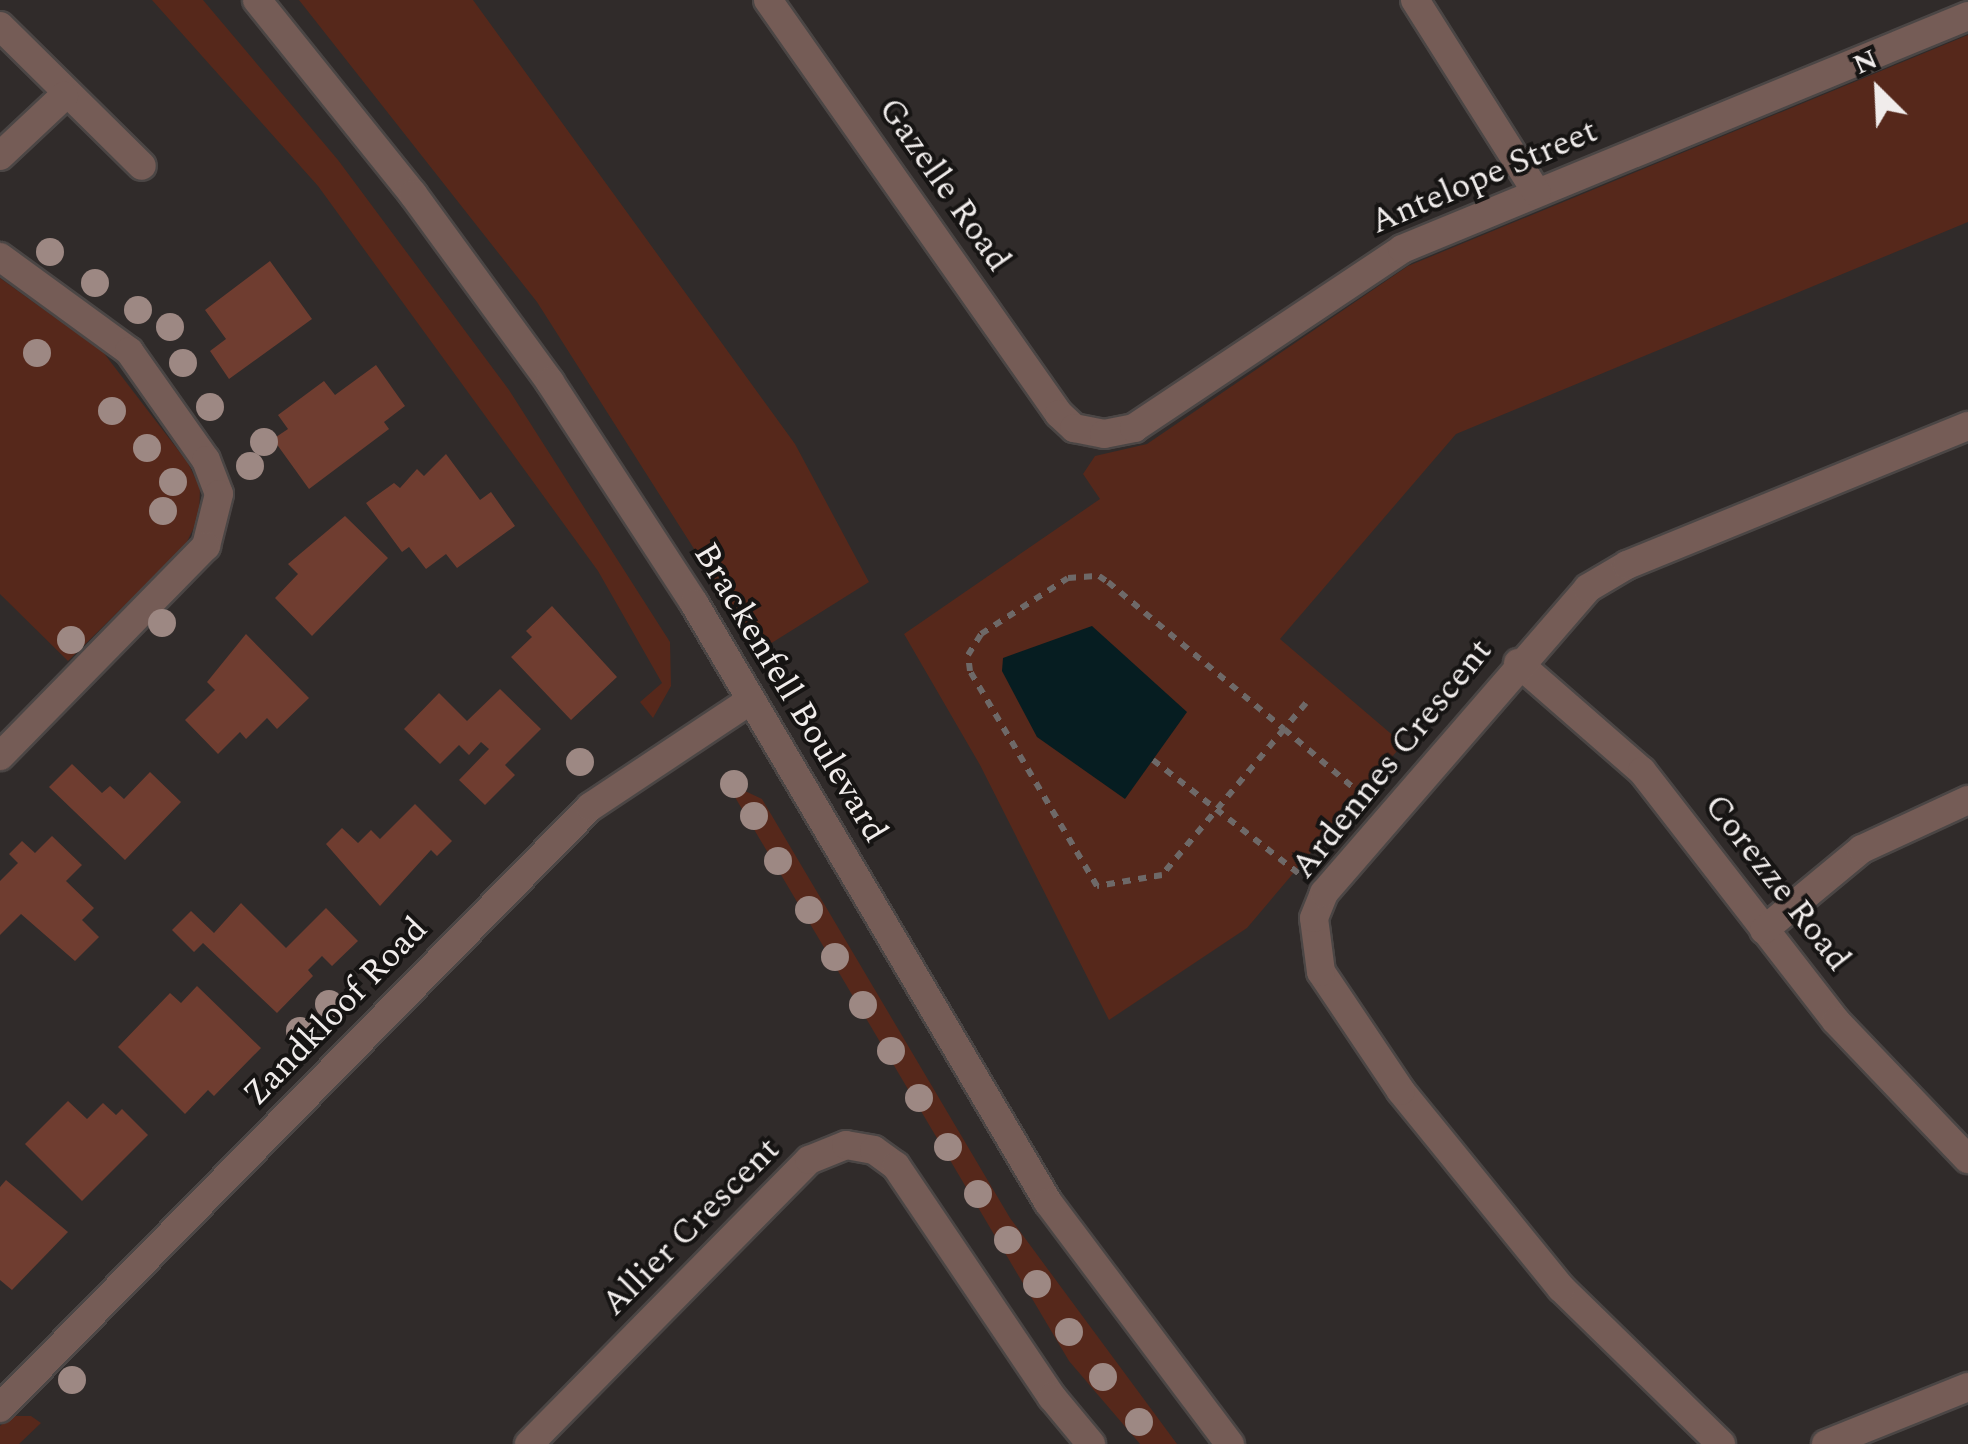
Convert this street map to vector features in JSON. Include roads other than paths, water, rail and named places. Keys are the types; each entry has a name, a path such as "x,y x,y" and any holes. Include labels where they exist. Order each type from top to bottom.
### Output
{"street":[{"name":"Brackenfell Boulevard","path":"257,0 413,194 550,382 751,700 1048,1202 1230,1444"},
{"name":"Gazelle Road","path":"768,0 1058,414"},
{"path":"1414,0 1538,193"},
{"name":"Antelope Street","path":"1058,414 1090,433 1134,428 1376,262 1968,16"},
{"path":"0,26 64,96 142,166"},
{"path":"0,156 64,96"},
{"path":"0,257 129,351 206,460 219,513 194,559 0,756"},
{"name":"Ardennes Crescent","path":"1722,1444 1561,1288 1401,1091 1321,972 1312,930 1324,893 1572,601 1609,574 1968,426"},
{"name":"Corezze Road","path":"1518,663 1642,771 1836,1022 1968,1159"},
{"name":"Zandkloof Road","path":"3,1399 590,806 751,700"},
{"path":"1764,930 1862,849 1968,800"},
{"name":"Allier Crescent","path":"529,1444 809,1160 846,1145 874,1150 896,1166 1052,1397 1092,1444"},
{"path":"1826,1444 1968,1387"}],"water":[{"path":"1092,626 1187,712 1125,799 1037,737 1002,671 1003,658"}]}
